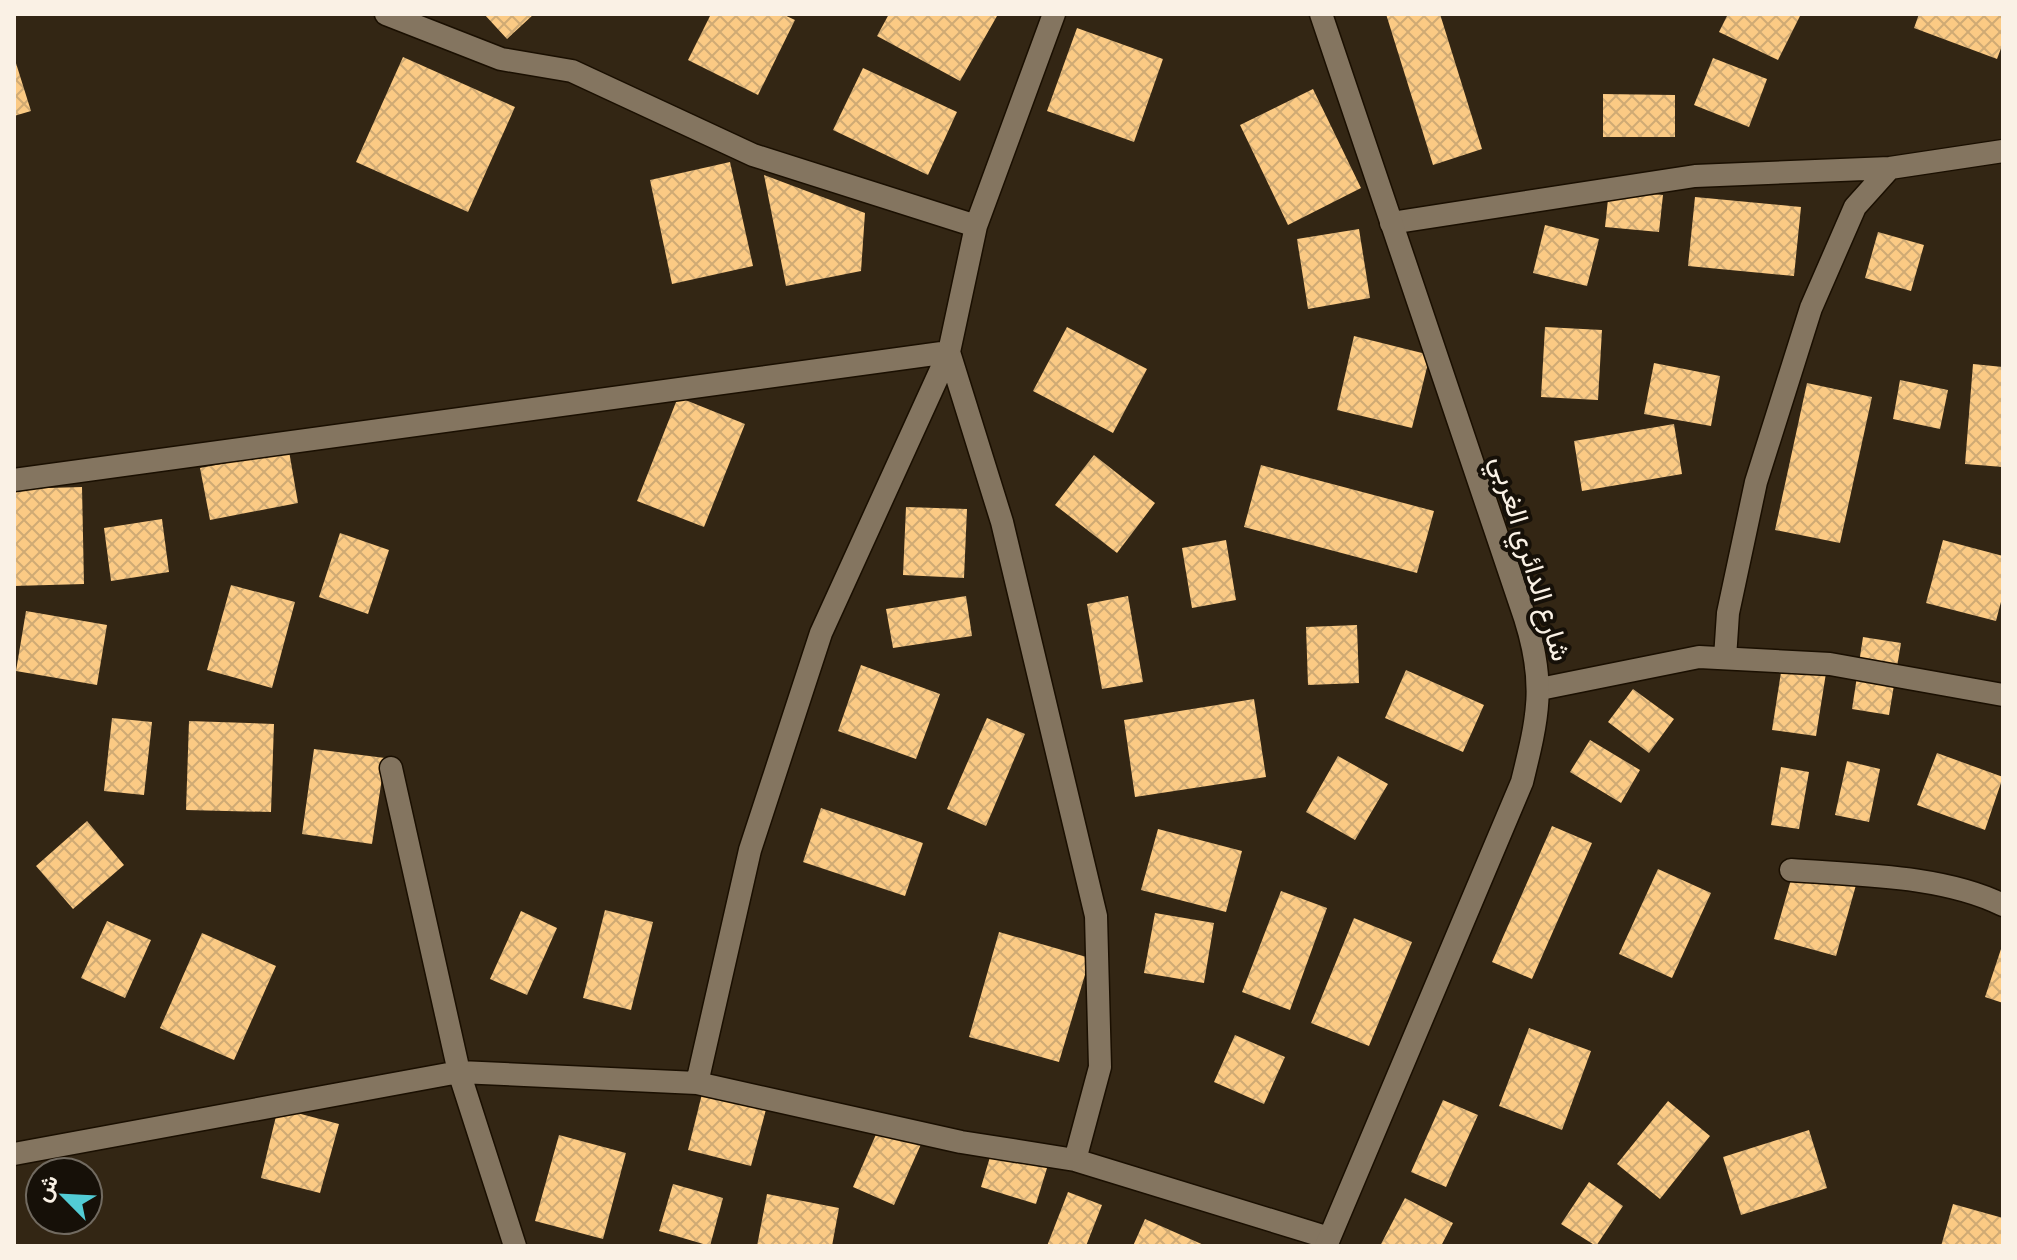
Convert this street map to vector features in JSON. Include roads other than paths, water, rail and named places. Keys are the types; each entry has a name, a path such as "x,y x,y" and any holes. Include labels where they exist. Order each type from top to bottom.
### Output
{"street":[{"path":"386,14 501,59 572,71 753,155 976,226"},
{"path":"697,1083 750,850 821,633 949,352 976,226 1054,14"},
{"name":"شارع الدائري الغربي","path":"1321,14 1536,651 1540,689 1534,735 1522,782 1328,1242"},
{"path":"1391,223 1695,176 1890,168 2003,151"},
{"path":"1725,658 1728,613 1756,482 1811,308 1855,207 1890,168"},
{"path":"14,480 949,352"},
{"path":"949,352 1002,522 1096,916 1100,1067 1075,1160"},
{"path":"1540,689 1699,657 1830,664 2003,695"},
{"path":"391,768 459,1072 515,1246"},
{"path":"1791,870 1914,880 1988,897 2003,905"},
{"path":"14,1154 459,1072 697,1083 961,1142 1075,1160 1328,1242"}]}
